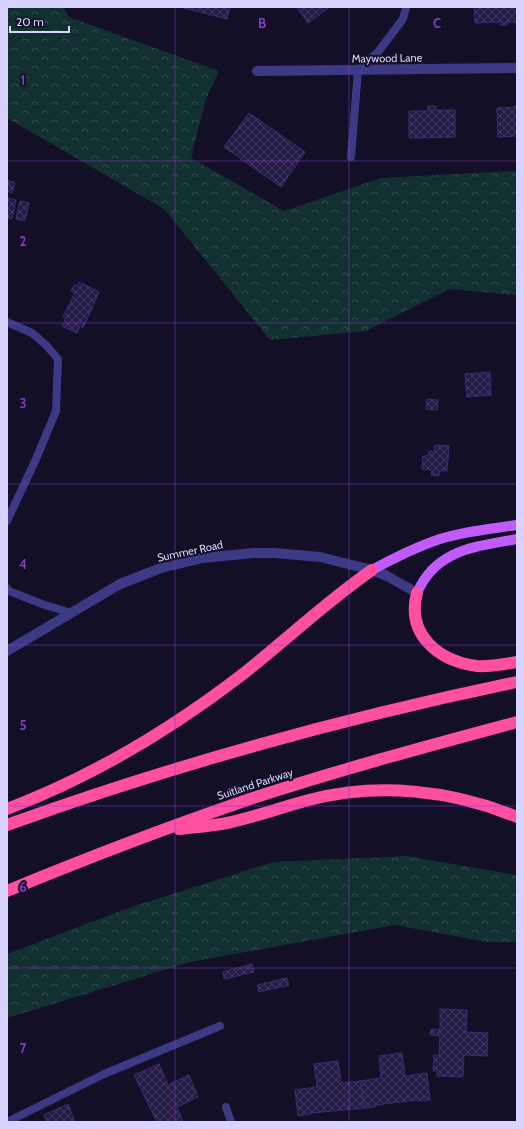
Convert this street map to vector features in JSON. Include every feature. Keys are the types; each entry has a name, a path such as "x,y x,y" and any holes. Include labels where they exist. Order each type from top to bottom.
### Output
{"highway":[{"path":"7,809 82,777 171,726 242,674 351,585 372,570"},
{"path":"417,593 414,604 414,615 417,626 421,635 436,650 455,660 478,666 517,662"},
{"path":"7,826 56,808 155,776 304,732 438,699 517,682"},
{"name":"Suitland Parkway","path":"7,891 154,833 250,799 360,765 517,722"},
{"path":"154,833 228,823 325,797 378,791 403,791 454,797 478,803 517,817"}],"main road":[{"path":"372,570 404,553 441,539 517,525"},
{"path":"417,593 427,574 441,560 462,551 517,539"}],"street":[{"name":"Maywood Lane","path":"257,71 517,68"},
{"name":"Summer Road","path":"8,650 120,584 161,568 216,556 253,553 291,554 320,557 372,570 387,576 417,593"}],"lane":[{"path":"352,158 358,70 378,52 402,19 406,7"},
{"path":"7,322 32,333 46,345 58,359 56,411 36,460 7,521"},
{"path":"7,588 9,591 42,604 71,613"},
{"path":"7,1122 104,1074 220,1026"},
{"path":"226,1107 231,1122"}],"green space":[{"path":"7,7 63,7 69,17 219,71 205,102 191,158 284,211 381,178 517,171 517,295 449,289 366,331 270,340 164,209 7,118"},
{"path":"406,856 517,875 517,942 487,942 395,925 190,962 7,1018 7,954 131,907 273,862"}],"building":[{"path":"180,7 230,7 227,19"},
{"path":"297,7 330,7 308,23"},
{"path":"474,7 517,7 517,22 507,22 507,25 500,25 500,22 475,23"},
{"path":"516,105 517,136 498,137 497,108 516,107"},
{"path":"428,106 436,106 435,110 455,110 455,137 409,138 409,111 428,111"},
{"path":"249,113 305,152 281,187 224,147"},
{"path":"7,180 15,183 12,193 7,191"},
{"path":"7,198 16,200 12,219 7,218"},
{"path":"20,201 29,203 25,221 16,219"},
{"path":"79,282 99,292 83,328 80,326 77,333 62,326 66,319 63,317 75,293 71,291 74,285 77,286"},
{"path":"490,372 491,395 467,397 465,374"},
{"path":"427,399 438,400 437,410 426,409"},
{"path":"435,445 449,446 447,471 439,471 439,476 431,475 432,470 422,469 423,456 428,456 429,451 434,452"},
{"path":"252,964 254,972 224,979 223,972"},
{"path":"287,978 289,985 259,992 257,985"},
{"path":"440,1009 467,1010 466,1032 488,1033 487,1056 464,1055 463,1077 437,1076 437,1071 433,1071 434,1055 439,1055 440,1036 430,1035 431,1029 440,1030"},
{"path":"402,1053 405,1076 427,1073 430,1100 375,1105 375,1107 364,1108 360,1081 381,1078 379,1056"},
{"path":"338,1061 341,1083 360,1081 364,1108 311,1113 298,1116 295,1090 317,1087 314,1064"},
{"path":"159,1064 168,1085 189,1075 198,1097 177,1107 183,1122 157,1122 134,1075"},
{"path":"68,1104 75,1122 47,1122 44,1115"}]}
